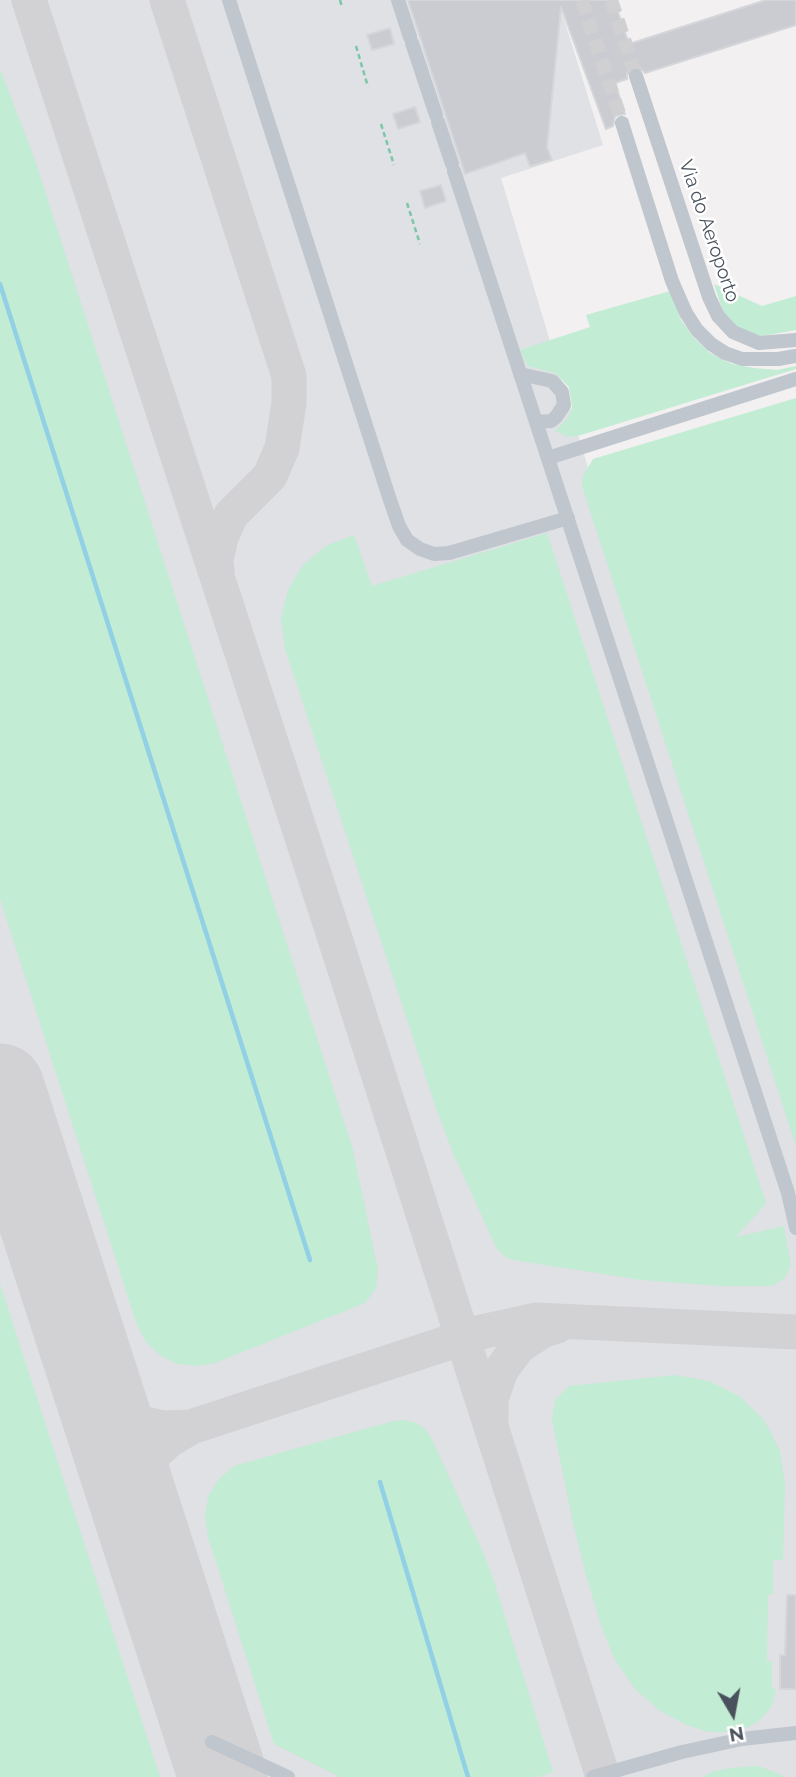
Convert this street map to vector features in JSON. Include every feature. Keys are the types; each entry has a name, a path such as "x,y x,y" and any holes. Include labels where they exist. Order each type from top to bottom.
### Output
{"street":[{"path":"229,0 389,497 407,540 434,554 449,553 568,518"},
{"path":"398,0 783,1180 796,1228"},
{"name":"Via do Aeroporto","path":"636,76 709,297 718,316 733,332 759,343 796,340"},
{"path":"622,123 672,281 697,330 711,344 742,359 796,356"},
{"path":"520,374 552,381 562,392 564,405 556,417 544,423 537,422"},
{"path":"548,458 796,379"},
{"path":"593,1777 682,1752 742,1739 796,1734"},
{"path":"212,1742 288,1777"}],"path":[{"path":"340,0 342,7"},
{"path":"356,46 368,87"},
{"path":"382,124 394,165"},
{"path":"407,203 419,244"}],"shaded area":[{"path":"0,0 558,0 603,145 501,178 589,471 796,1128 796,1777 0,1777"}],"green space":[{"path":"0,69 35,160 353,1150 378,1270 376,1288 365,1303 215,1363 196,1366 177,1364 160,1355 146,1342 137,1325 0,899"},
{"path":"714,284 762,306 796,296 796,330 763,336 749,334 737,328 725,318"},
{"path":"670,291 681,320 694,338 710,353 732,364 777,370 796,366 796,369 581,435 568,437 556,431 569,416 572,407 569,387 555,373 528,366 520,350 590,327 586,315"},
{"path":"796,398 796,1146 582,486 583,476 593,459"},
{"path":"547,533 766,1203 736,1237 784,1226 791,1265 785,1278 772,1286 720,1286 642,1280 519,1261 507,1258 497,1249 437,1111 285,649 281,619 288,590 303,565 326,546 354,535 372,586"},
{"path":"0,1284 160,1777 0,1777"},
{"path":"675,1375 709,1381 739,1396 764,1420 780,1451 785,1485 783,1560 773,1560 773,1594 768,1595 767,1661 772,1661 772,1689 776,1689 772,1705 762,1718 749,1727 731,1732 710,1732 689,1726 660,1711 635,1689 615,1660 601,1626 586,1575 552,1420 555,1400 569,1386"},
{"path":"405,1420 426,1430 432,1439 483,1552 553,1772 537,1777 340,1777 274,1744 208,1537 205,1517 208,1497 219,1479 234,1466 393,1421"},
{"path":"759,1766 786,1777 703,1777 711,1772 729,1768"}],"building":[{"path":"408,0 614,0 629,44 766,0 796,0 796,25 645,73 639,67 632,67 627,73 627,79 615,83 625,114 615,116 613,126 606,129 561,7 547,147 552,160 530,166 525,153 465,174"},
{"path":"390,28 394,44 372,50 367,35"},
{"path":"415,107 420,122 398,129 393,114"},
{"path":"441,185 446,201 425,208 420,191"},
{"path":"787,1595 796,1595 796,1689 780,1689 780,1655 785,1655"}],"waterway":[{"path":"0,284 310,1260"},
{"path":"380,1482 468,1777"}],"taxiway":[{"path":"29,0 330,923 603,1777"},
{"path":"167,0 289,376 289,403 282,448 270,476 231,515 221,537 216,560 217,571"},
{"path":"137,1511 141,1476 150,1458 168,1441 191,1427 481,1332 536,1320 796,1332"},
{"path":"491,1421 491,1399 501,1370 519,1346 544,1330 557,1326"},
{"path":"93,1374 103,1395 120,1412 141,1423 164,1428 191,1427"}],"runway":[{"path":"0,1088 223,1777"}],"tunnel":[{"path":"582,0 622,123"},
{"path":"611,0 636,76"}]}
